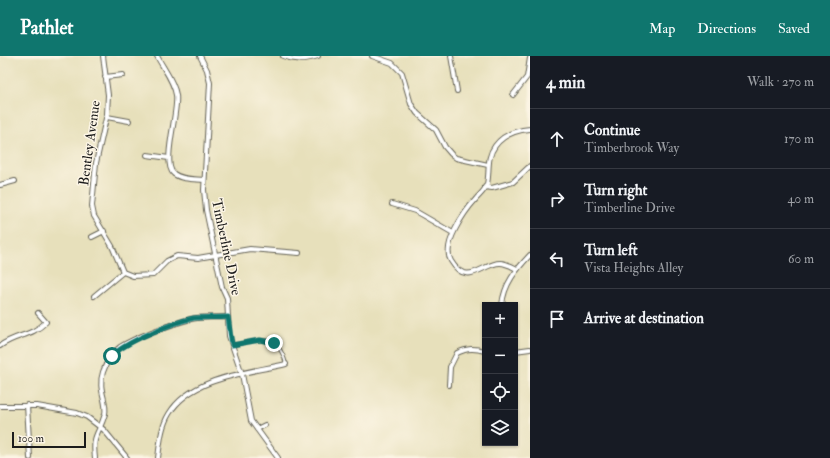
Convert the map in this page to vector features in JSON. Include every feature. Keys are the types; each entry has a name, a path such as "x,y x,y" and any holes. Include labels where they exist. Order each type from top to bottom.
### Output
{"street":[{"name":"Bentley Avenue","path":"103,56 108,100 107,117 96,163 92,206 94,216 112,246 123,272"},
{"path":"157,56 172,82 176,95 169,158 170,170 174,174 190,179 204,180"},
{"name":"Timberline Drive","path":"200,56 207,70 210,83 204,180 206,210 227,298 232,345 242,374 251,421 278,458"},
{"path":"282,56 292,59 305,60 318,56"},
{"path":"372,56 392,63 402,73 411,104 436,130 445,147 451,154 456,158 488,165"},
{"path":"448,56 452,56 458,91"},
{"path":"513,95 526,79 530,58"},
{"path":"105,77 122,75"},
{"path":"107,117 129,121"},
{"path":"517,269 499,262 489,265 478,272 462,271 452,262 448,253 453,233 465,213 485,187 488,165 493,149 504,137 514,132 530,129"},
{"path":"147,155 169,158"},
{"path":"485,187 492,188 513,182 530,166"},
{"path":"0,185 15,181"},
{"path":"392,204 415,211 453,233"},
{"path":"92,237 104,231"},
{"path":"94,296 123,272 133,276 148,276 158,272 167,262 177,256 198,258 250,249 299,253"},
{"path":"503,302 508,285 517,269 530,255"},
{"path":"0,346 9,340 33,333 39,329 46,322 38,313"},
{"path":"95,458 93,443 105,414 101,386 102,373 108,362 119,348 129,342 185,321 200,318 228,317"},
{"path":"450,385 450,367 457,353 466,349 475,348 482,350"},
{"path":"518,350 530,348"},
{"path":"158,458 163,428 168,414 186,394 198,386 286,364"},
{"path":"0,406 48,407 77,413 87,417 104,430 126,458"},
{"path":"27,406 30,458"},
{"path":"257,430 265,425"}],"lane":[{"path":"232,345 260,340 271,341 282,350 286,364"}],"route":[{"path":"112,356 119,348 129,342 185,321 200,318 228,317 229,336 232,345 260,340 267,340 274,343"}]}
